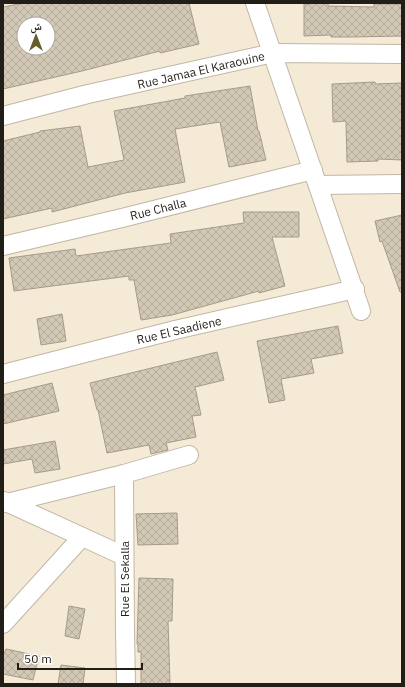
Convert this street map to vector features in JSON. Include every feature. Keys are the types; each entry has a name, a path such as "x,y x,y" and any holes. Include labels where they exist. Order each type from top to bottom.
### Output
{"street":[{"path":"255,3 362,311"},
{"name":"Rue Jamaa El Karaouine","path":"3,116 88,94 273,53 402,54"},
{"name":"Rue Challa","path":"3,246 122,218 316,177 402,184"},
{"name":"Rue El Saadiene","path":"3,374 175,330 355,289"},
{"path":"5,502 124,474 189,455"},
{"name":"Rue El Sekalla","path":"124,474 126,684"},
{"path":"5,502 124,556"},
{"path":"3,624 82,537"}],"building":[{"path":"24,3 189,3 199,44 160,53 160,51 3,89 3,7"},
{"path":"328,3 328,6 374,7 374,4 402,4 402,36 304,36 304,4"},
{"path":"375,82 375,84 402,83 402,160 378,159 378,161 347,162 346,121 333,122 332,84"},
{"path":"250,86 258,131 266,160 229,167 220,122 175,129 185,182 125,193 52,212 52,208 3,219 3,141 40,131 80,126 88,167 124,160 114,111 185,98 185,96"},
{"path":"243,212 299,212 299,237 272,237 285,286 259,293 259,291 172,315 141,320 134,280 129,280 129,276 14,291 9,258 75,249 76,256 171,243 170,234 244,223"},
{"path":"402,215 402,292 400,292 382,241 380,242 375,221"},
{"path":"62,314 66,341 41,345 37,319"},
{"path":"338,326 343,353 311,359 314,373 281,379 285,400 269,403 257,341"},
{"path":"217,352 224,380 195,387 201,415 192,416 196,437 166,443 168,450 151,454 149,445 107,453 98,410 90,383"},
{"path":"52,383 59,411 3,424 3,395"},
{"path":"55,441 60,469 35,473 32,459 3,464 3,450"},
{"path":"177,513 178,544 138,545 136,514"},
{"path":"139,578 173,579 172,621 168,621 170,684 141,684 141,652 138,652 137,644"},
{"path":"69,606 85,609 79,639 65,636"},
{"path":"6,649 39,656 33,680 3,674 3,656"},
{"path":"61,665 85,668 83,684 58,684"}]}
